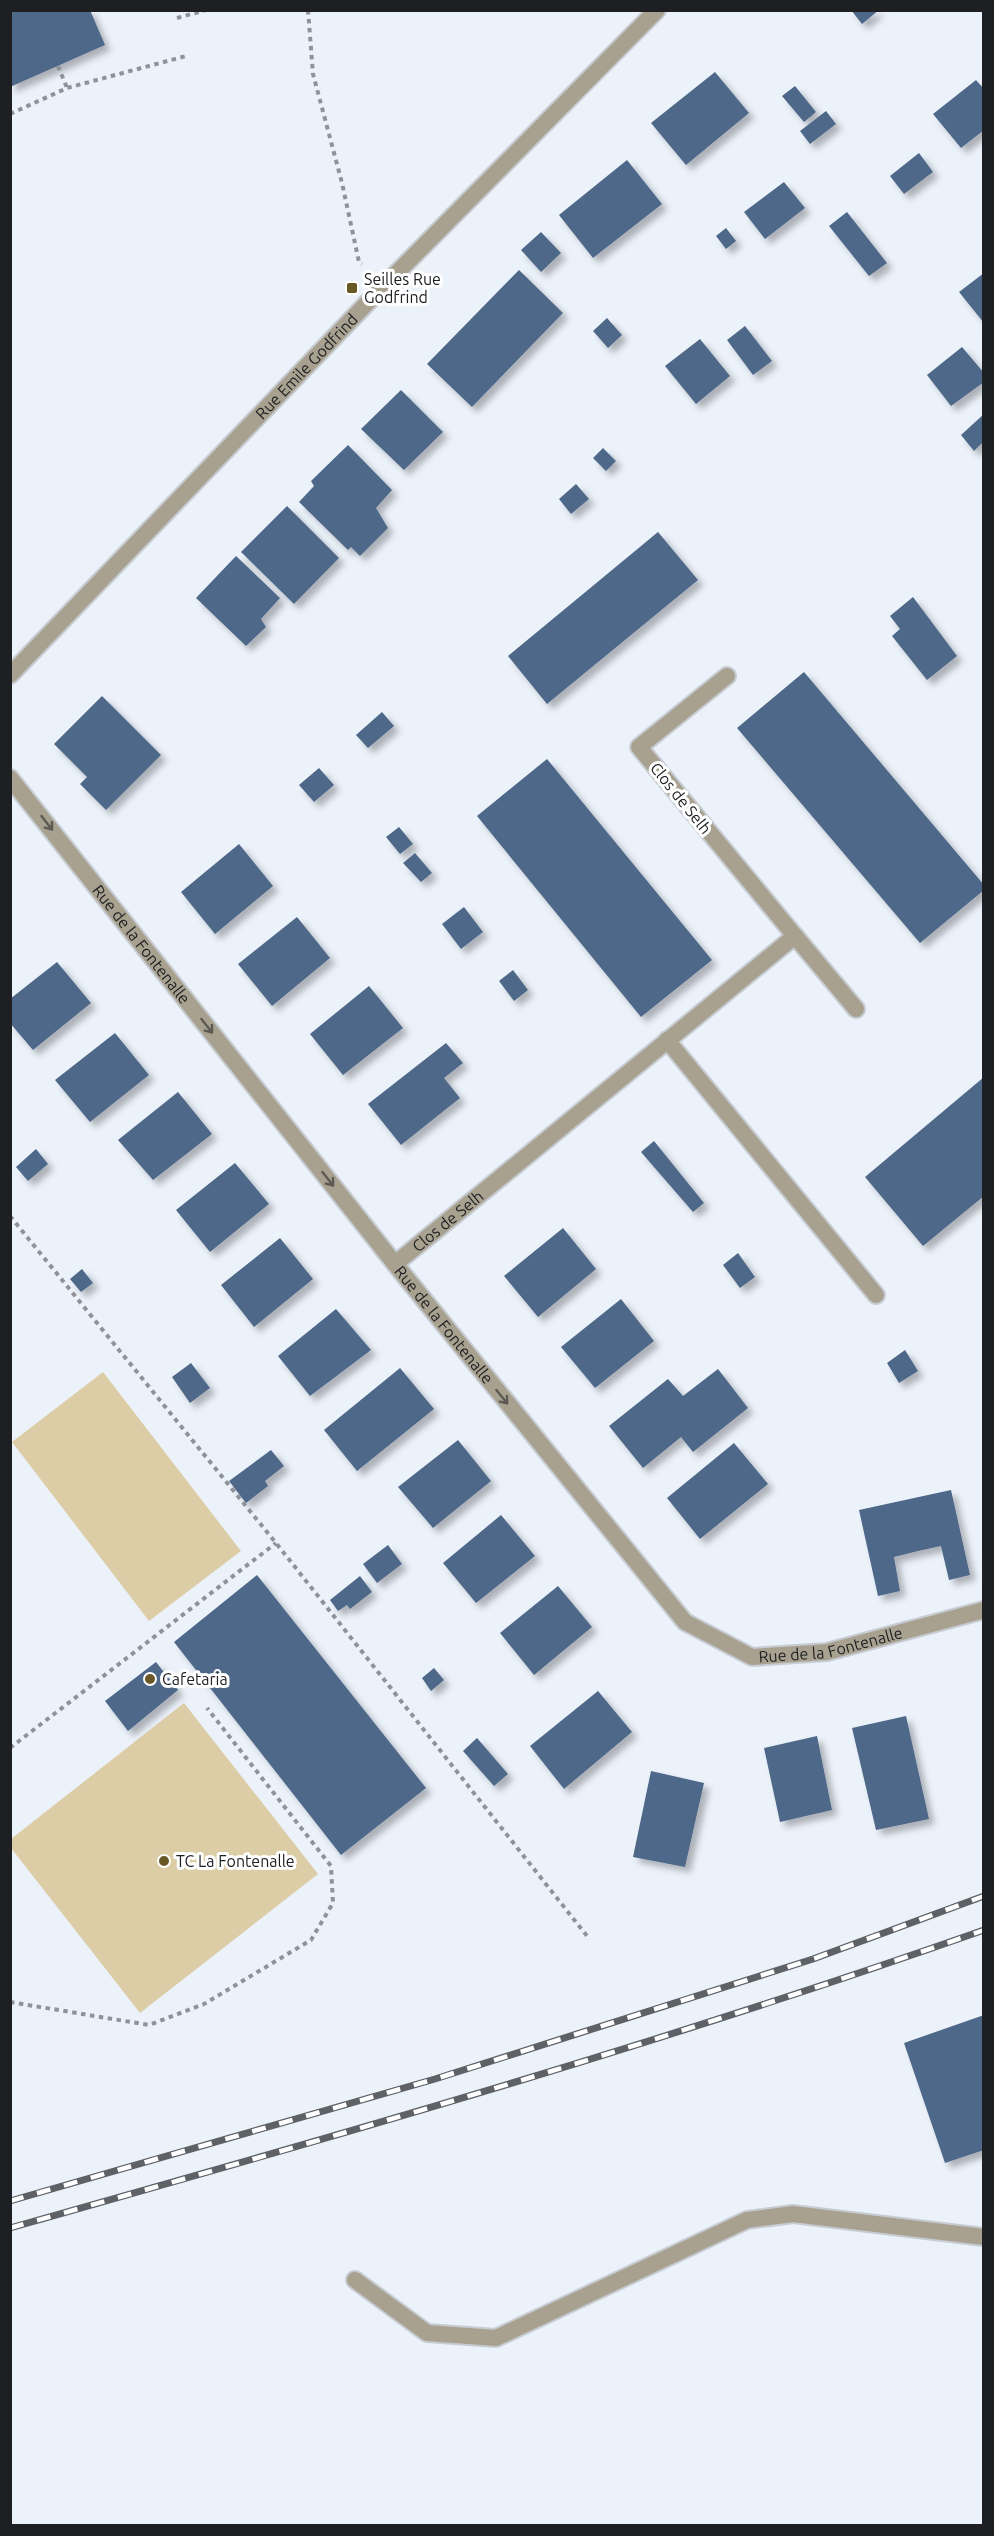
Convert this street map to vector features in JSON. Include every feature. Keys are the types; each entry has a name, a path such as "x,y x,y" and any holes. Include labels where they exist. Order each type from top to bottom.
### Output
{"street":[{"name":"Rue Emile Godfrind","path":"10,675 386,283 657,10"},
{"name":"Clos de Selh","path":"727,676 639,747 856,1009"},
{"name":"Rue de la Fontenalle","path":"10,777 395,1264 685,1622 752,1657 827,1652 984,1610"},
{"name":"Clos de Selh","path":"395,1264 795,936"},
{"path":"668,1040 876,1295"},
{"path":"355,2280 427,2333 496,2338 747,2220 793,2214 984,2237"}],"path":[{"path":"177,18 206,10"},
{"path":"308,10 313,74 342,183 359,262 386,283"},
{"path":"10,114 68,88 186,56"},
{"path":"58,66 68,88"},
{"path":"10,1216 276,1543 587,1936"},
{"path":"10,1748 276,1543"},
{"path":"10,2002 149,2025 204,2004 311,1940 333,1903 331,1866 207,1708"}],"shaded area":[{"path":"103,1372 241,1551 149,1621 12,1442"},
{"name":"TC La Fontenalle","path":"184,1703 318,1874 140,2013 11,1848 11,1839"}],"building":[{"path":"10,10 90,10 105,45 10,87"},
{"path":"851,10 879,10 862,24"},
{"path":"715,72 749,113 686,165 651,123"},
{"path":"976,80 984,89 984,130 961,148 933,114"},
{"path":"795,86 816,112 804,122 782,96"},
{"path":"826,111 836,124 810,144 800,131"},
{"path":"919,153 933,172 904,194 890,176"},
{"path":"627,160 662,204 593,258 559,215"},
{"path":"784,182 805,208 765,239 744,212"},
{"path":"847,212 887,263 869,276 829,226"},
{"path":"726,228 736,241 726,249 716,236"},
{"path":"541,232 561,253 541,272 521,250"},
{"path":"519,270 563,313 472,407 427,364"},
{"path":"984,273 984,323 959,292"},
{"path":"607,318 622,335 608,348 593,331"},
{"path":"745,326 772,361 753,375 727,340"},
{"path":"700,339 730,376 696,404 665,366"},
{"path":"962,347 984,373 984,382 951,406 927,375"},
{"path":"401,390 443,432 404,470 361,429"},
{"path":"984,414 984,441 974,451 961,435"},
{"path":"348,445 392,490 376,508 388,528 360,556 351,547 348,550 299,502 314,486 311,481"},
{"path":"603,448 616,461 606,471 593,458"},
{"path":"576,484 589,499 571,514 559,499"},
{"path":"287,506 339,558 294,604 241,552"},
{"path":"658,532 698,580 547,704 508,656"},
{"path":"236,556 280,598 261,619 266,627 246,646 196,598"},
{"path":"913,597 957,656 927,680 892,636 900,629 890,616"},
{"path":"804,672 984,885 984,890 920,943 737,728"},
{"path":"102,696 161,755 106,810 80,784 87,777 54,744"},
{"path":"382,712 394,726 368,748 356,735"},
{"path":"547,759 712,960 641,1017 477,816"},
{"path":"319,768 334,785 314,802 299,785"},
{"path":"399,827 413,844 400,854 386,837"},
{"path":"239,844 273,886 215,934 181,892"},
{"path":"415,853 432,873 421,882 403,863"},
{"path":"464,907 483,932 461,949 442,924"},
{"path":"297,917 330,958 272,1006 238,964"},
{"path":"57,962 91,1003 33,1050 10,1023 10,999"},
{"path":"513,970 528,990 514,1001 499,981"},
{"path":"369,986 403,1028 343,1075 310,1034"},
{"path":"115,1033 149,1075 90,1122 55,1080"},
{"path":"446,1043 463,1063 444,1078 460,1098 401,1145 368,1104"},
{"path":"984,1077 984,1196 923,1246 865,1177"},
{"path":"178,1092 212,1134 153,1180 118,1140"},
{"path":"654,1141 704,1203 693,1212 641,1152"},
{"path":"36,1149 48,1164 28,1181 16,1167"},
{"path":"235,1163 269,1204 210,1252 176,1210"},
{"path":"563,1228 596,1269 538,1317 504,1276"},
{"path":"280,1238 313,1279 254,1327 221,1285"},
{"path":"738,1253 755,1277 740,1288 723,1265"},
{"path":"82,1269 93,1283 81,1292 70,1279"},
{"path":"621,1299 654,1341 595,1388 561,1347"},
{"path":"336,1309 371,1350 310,1396 278,1356"},
{"path":"905,1350 918,1371 899,1383 887,1363"},
{"path":"191,1363 210,1388 190,1403 172,1377"},
{"path":"400,1368 434,1409 357,1471 324,1430"},
{"path":"718,1369 748,1408 693,1452 681,1437 643,1468 609,1426 668,1379 683,1396"},
{"path":"458,1440 491,1481 433,1528 398,1487"},
{"path":"734,1443 768,1484 700,1539 667,1498"},
{"path":"271,1450 284,1466 265,1481 268,1486 246,1503 229,1481"},
{"path":"951,1490 970,1575 949,1580 941,1546 918,1551 894,1557 900,1591 878,1596 859,1510"},
{"path":"501,1515 535,1556 476,1603 443,1563"},
{"path":"388,1545 402,1564 377,1583 363,1564"},
{"path":"257,1575 426,1788 341,1855 174,1642"},
{"path":"360,1576 372,1592 350,1609 347,1605 338,1611 330,1600"},
{"path":"558,1586 592,1627 534,1675 500,1633"},
{"path":"156,1662 178,1690 128,1731 105,1701"},
{"path":"434,1668 444,1680 431,1691 422,1678"},
{"path":"598,1691 632,1732 564,1789 530,1746"},
{"path":"906,1716 929,1819 876,1830 852,1728"},
{"path":"817,1736 832,1810 780,1822 764,1748"},
{"path":"477,1738 508,1774 494,1786 463,1751"},
{"path":"651,1771 704,1783 685,1867 633,1857"},
{"path":"984,2015 984,2150 945,2163 904,2043"}],"railway":[{"path":"10,2201 435,2079 813,1959 984,1896"},
{"path":"10,2228 255,2159 621,2050 984,1930"}],"place":[{"name":"Seilles Rue Godfrind","path":"352,288"},
{"name":"Cafetaria","path":"150,1679"},
{"name":"TC La Fontenalle","path":"164,1861"}]}
